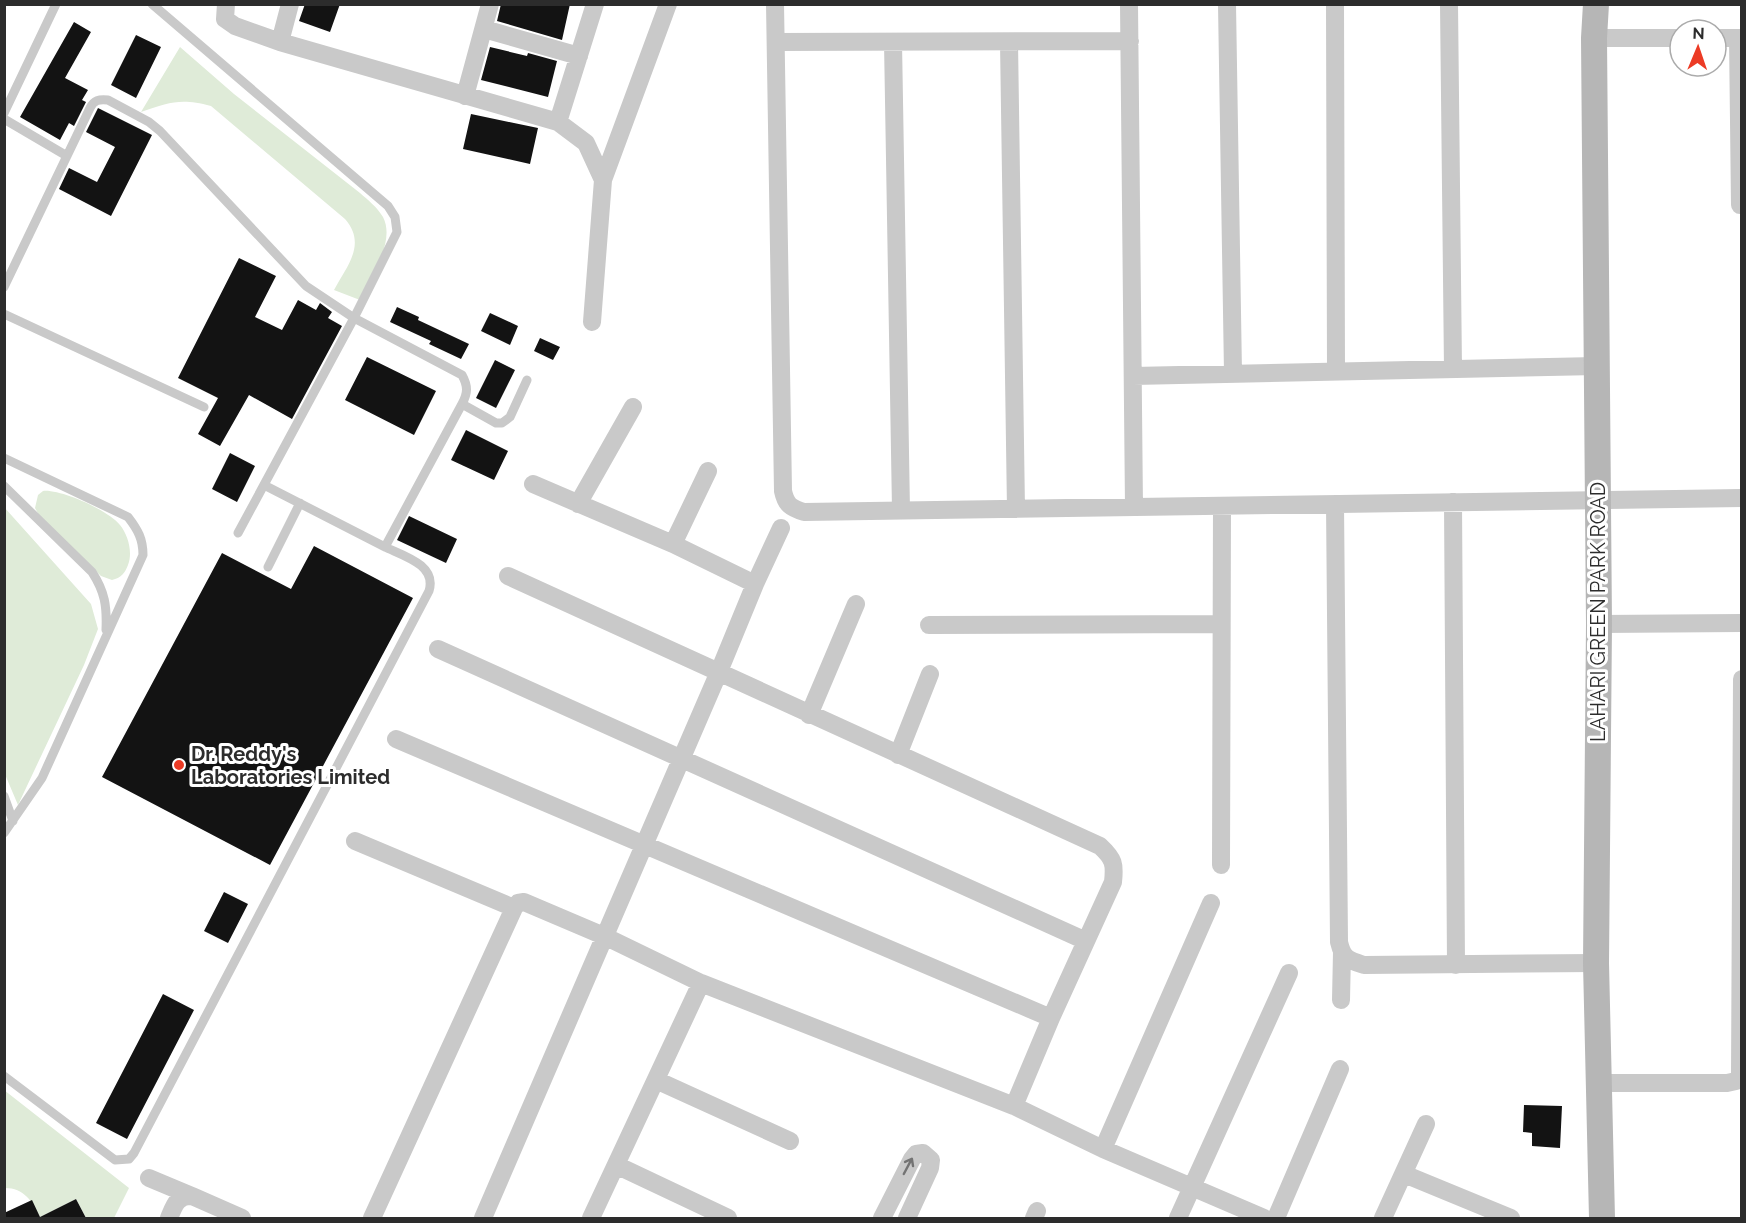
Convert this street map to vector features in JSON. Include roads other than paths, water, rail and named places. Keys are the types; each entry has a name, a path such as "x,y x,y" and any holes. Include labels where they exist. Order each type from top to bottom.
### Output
{"street":[{"path":"226,4 225,19 229,23 280,42 558,122 586,143 603,180"},
{"path":"280,42 290,4"},
{"path":"465,96 490,4"},
{"path":"558,122 595,4"},
{"path":"592,322 603,180 668,4"},
{"path":"775,4 783,490 785,501 792,508 804,512 1742,498"},
{"path":"1129,4 1134,507"},
{"path":"1227,4 1233,373"},
{"path":"1335,4 1336,371"},
{"path":"1449,4 1453,369"},
{"name":"LAHARI GREEN PARK ROAD","path":"1596,4 1594,38 1599,624 1596,963 1602,1218"},
{"path":"483,29 579,56"},
{"path":"1594,38 1668,38"},
{"path":"1740,38 1740,205"},
{"path":"776,42 1130,41"},
{"path":"893,42 901,510"},
{"path":"1009,42 1016,509"},
{"path":"1133,375 1597,366"},
{"path":"578,504 633,407"},
{"path":"673,544 708,471"},
{"path":"533,484 673,544 755,584"},
{"path":"1453,502 1456,965"},
{"path":"1335,504 1341,1000"},
{"path":"1221,865 1222,506"},
{"path":"483,1218 781,528"},
{"path":"508,576 718,674 1101,846 1110,855 1115,868 1113,882 1014,1106"},
{"path":"809,715 856,604"},
{"path":"1599,624 1742,623"},
{"path":"929,625 1221,624"},
{"path":"438,649 1086,941"},
{"path":"898,754 930,674"},
{"path":"1599,1083 1727,1083 1736,1081 1740,1076 1742,679"},
{"path":"396,739 1051,1018"},
{"path":"355,841 514,908"},
{"path":"372,1218 514,908 518,903 524,902 604,936 701,983 1014,1106 1103,1149 1264,1218"},
{"path":"1103,1149 1211,903"},
{"path":"1342,952 1349,961 1364,965 1596,963"},
{"path":"1178,1218 1289,973"},
{"path":"591,1218 701,983"},
{"path":"1276,1218 1340,1069"},
{"path":"656,1080 790,1141"},
{"path":"1383,1218 1426,1124"},
{"path":"882,1218 912,1159 916,1154 923,1153 930,1160 930,1168 907,1218"},
{"path":"616,1166 728,1218"},
{"path":"1404,1174 1511,1218"},
{"path":"149,1178 242,1218"},
{"path":"169,1218 180,1198 192,1196"}],"lane":[{"path":"4,113 56,4"},
{"path":"152,4 379,198 395,217 397,232 354,318 238,532"},
{"path":"4,288 93,102 100,99 108,100 149,122 306,286 354,318 462,375 467,383 467,393 462,404 385,547"},
{"path":"4,119 67,156"},
{"path":"4,314 204,407"},
{"path":"462,404 496,423 502,423 510,417 527,380"},
{"path":"4,458 128,517 138,530 143,542 143,555 42,778 4,833"},
{"path":"4,486 92,572 102,587 107,614 105,635"},
{"path":"4,1076 115,1160 129,1159 429,591 432,584 425,568 264,486"},
{"path":"268,567 300,503"},
{"path":"4,796 13,820"}],"place":[{"name":"Dr. Reddy's Laboratories Limited","path":"179,765"}]}
